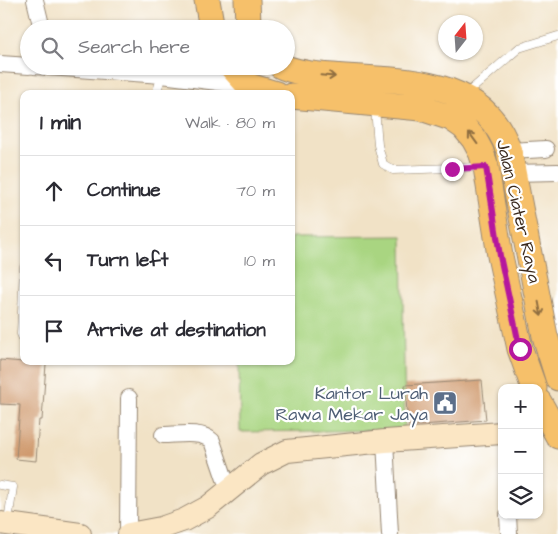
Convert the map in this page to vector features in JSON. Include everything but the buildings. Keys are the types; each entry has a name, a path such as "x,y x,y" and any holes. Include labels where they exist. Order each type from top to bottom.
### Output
{"main road":[{"path":"206,0 210,20"},
{"path":"247,0 248,20"},
{"name":"Jalan Ciater Raya","path":"295,70 313,74 429,85 464,96 490,115 499,127 511,162 546,336 558,378"},
{"path":"239,75 249,86 262,90"},
{"name":"Jalan Ciater Raya","path":"295,96 421,108 451,118 464,127 474,139 486,167 500,256 520,349 530,384"},
{"path":"543,413 549,429"}],"street":[{"path":"35,0 40,20"},
{"path":"200,20 206,0"},
{"path":"0,64 20,65"},
{"path":"186,75 249,86"},
{"path":"511,162 546,149"},
{"path":"511,162 558,172"},
{"path":"130,398 128,534 161,528 184,520 229,491 260,464 288,451 385,441 498,433"},
{"path":"163,435 201,435 212,441 229,491"},
{"path":"385,441 390,534"},
{"path":"508,519 509,534"},
{"path":"4,524 80,534"}],"lane":[{"path":"464,96 519,48 558,36"},
{"path":"158,90 167,75"},
{"path":"375,104 378,144 383,164 393,170 486,167"},
{"path":"0,485 13,487 4,524"}],"green space":[{"path":"402,236 405,430 240,432 239,365 295,365 295,237"}],"place":[{"name":"Kantor Lurah Rawa Mekar Jaya","path":"445,403"}],"route":[{"path":"452,169 486,167 500,256 520,349"}]}
